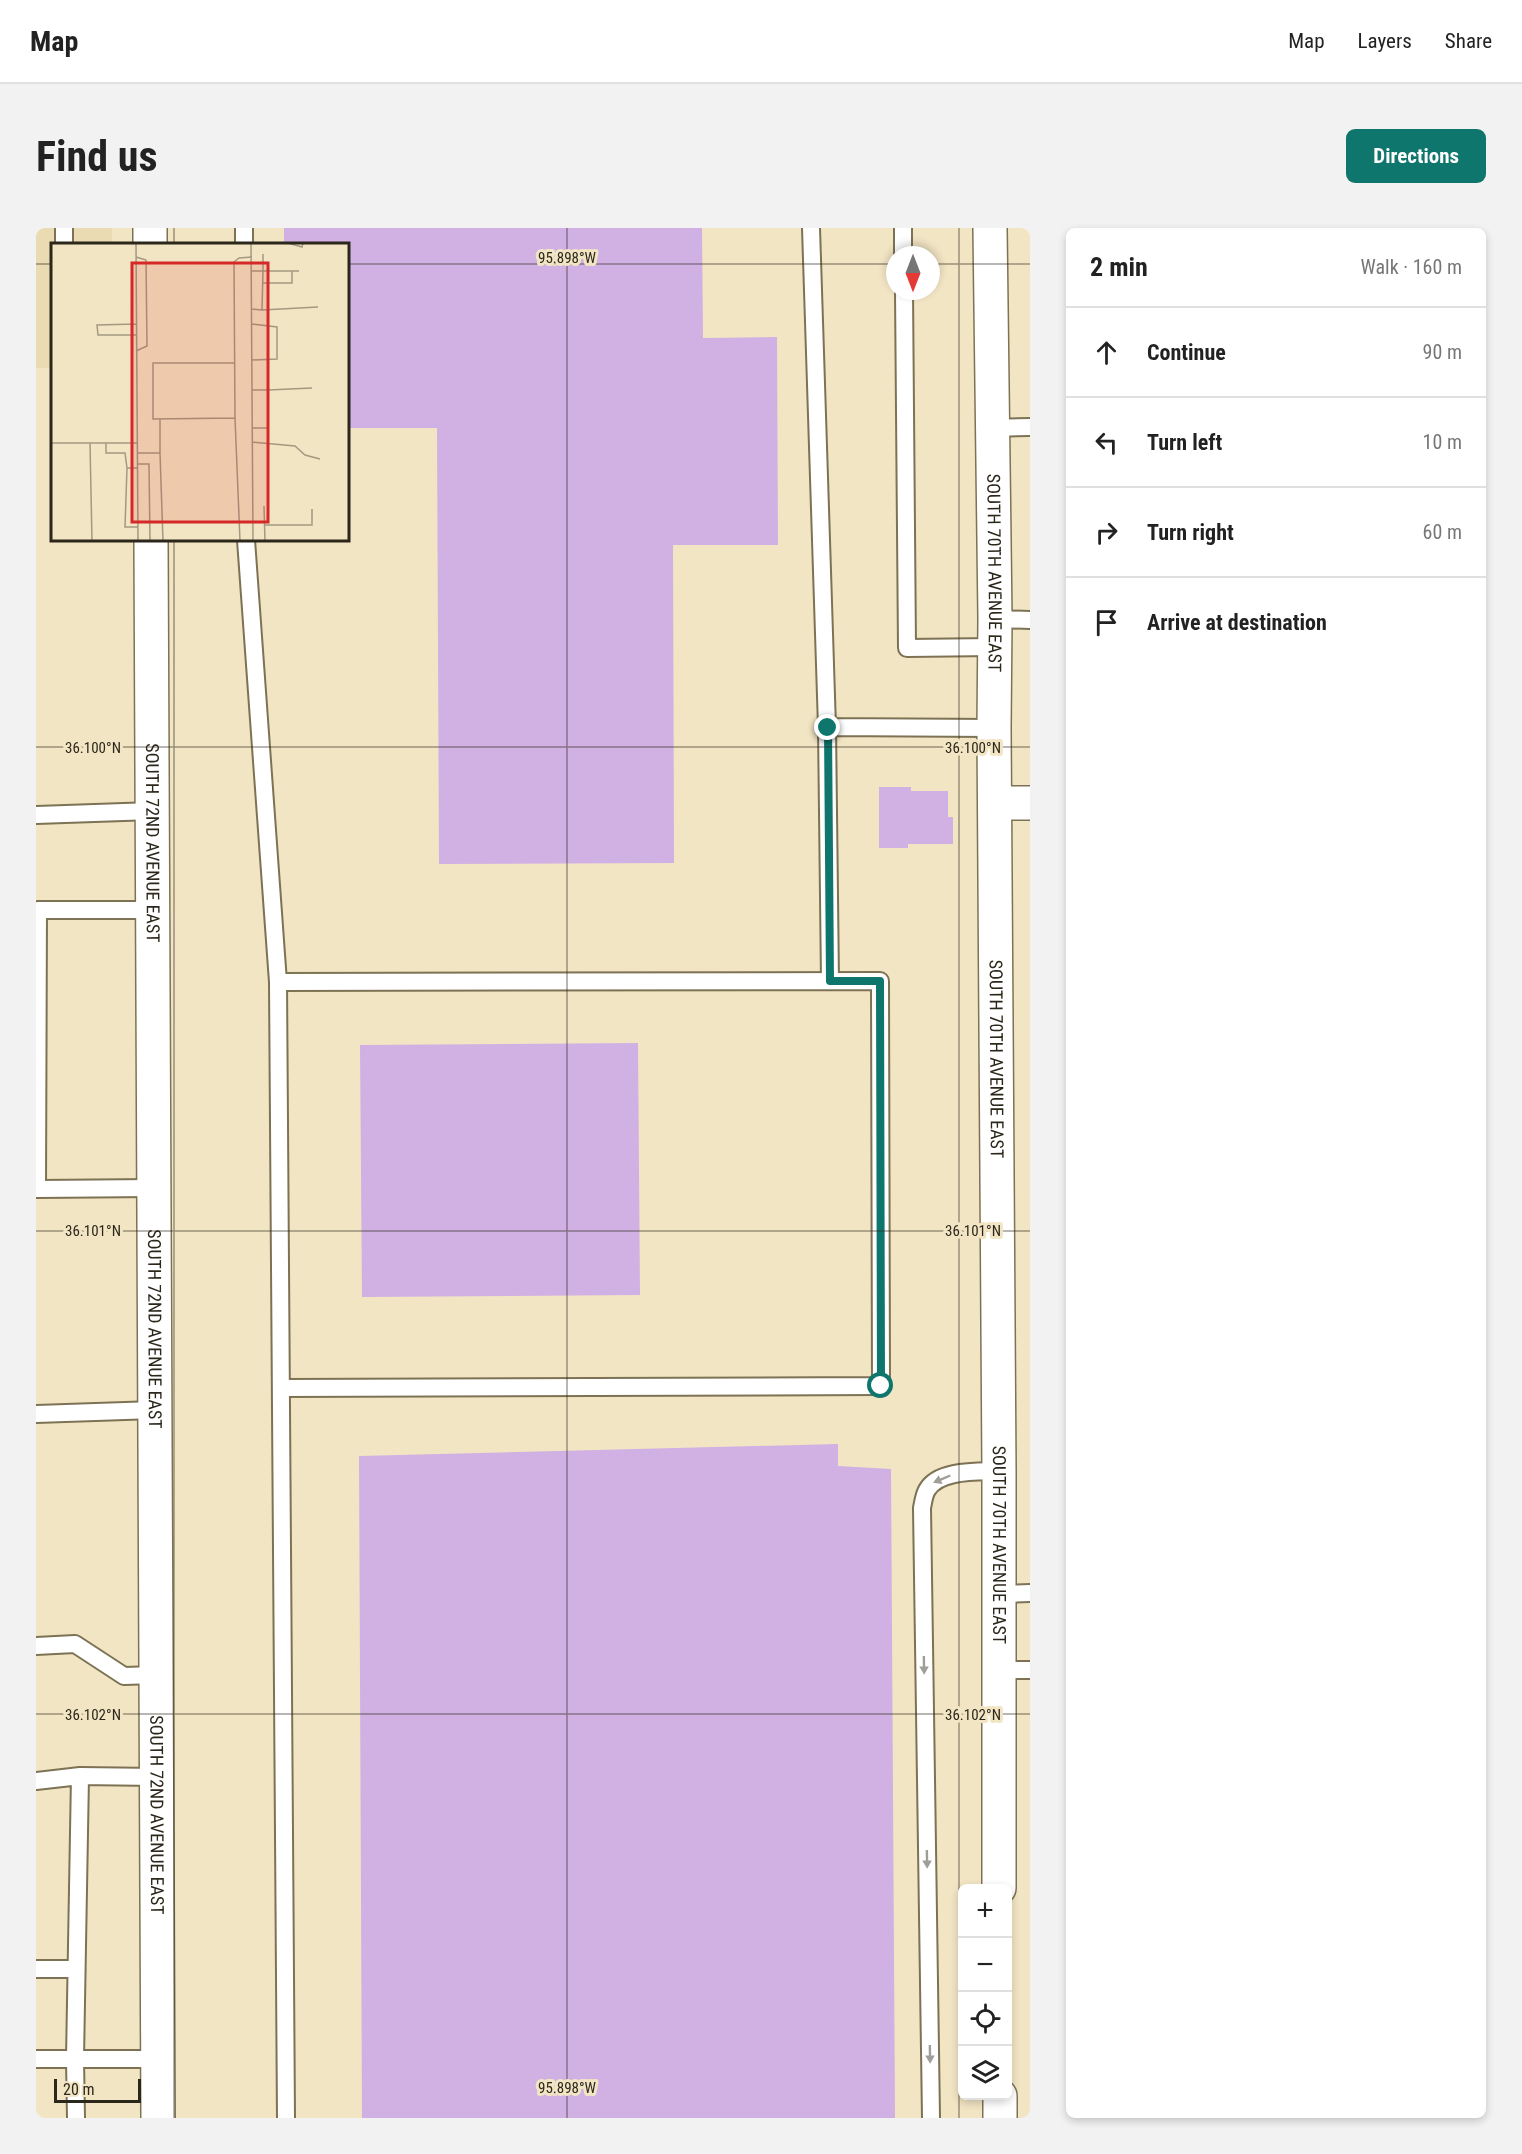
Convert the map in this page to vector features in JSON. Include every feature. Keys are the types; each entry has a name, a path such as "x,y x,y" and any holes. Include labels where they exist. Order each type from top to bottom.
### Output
{"street":[{"name":"SOUTH 70TH AVENUE EAST","path":"990,228 995,633 999,1471 1015,1594 1014,1670 999,1884"},
{"name":"SOUTH 72ND AVENUE EAST","path":"151,542 158,2118"},
{"path":"995,803 1030,802"},
{"path":"1000,2100 1000,2118"}],"lane":[{"path":"811,228 828,728 830,981"},
{"path":"903,228 903,246"},
{"path":"904,300 907,648 995,633 1030,620"},
{"path":"991,428 1030,427"},
{"path":"246,542 278,982 286,2118"},
{"path":"828,728 994,728"},
{"path":"36,815 153,811"},
{"path":"153,910 38,910 36,1189 154,1188"},
{"path":"278,982 880,981 881,1386 281,1388"},
{"path":"36,1414 155,1410"},
{"path":"931,2118 922,1508 926,1490 937,1479 960,1473 999,1471"},
{"path":"36,1646 75,1644 124,1676 156,1675"},
{"path":"76,2118 80,1776"},
{"path":"36,1781 80,1776 157,1777"},
{"path":"36,1969 76,1969"},
{"path":"36,2059 158,2059"}],"shaded area":[{"path":"36,228 112,228 112,243 51,243 51,368 36,368"}],"building":[{"path":"284,228 702,228 703,338 777,337 778,545 673,545 674,863 439,864 437,428 350,428 350,243 284,243"},
{"path":"879,787 911,787 911,791 948,791 948,817 953,817 953,844 908,844 908,848 879,848"},
{"path":"638,1043 640,1295 362,1297 360,1045"},
{"path":"838,1444 838,1466 891,1469 895,2118 362,2118 359,1456"}],"route":[{"path":"828,728 830,981 880,981 881,1386"}]}
